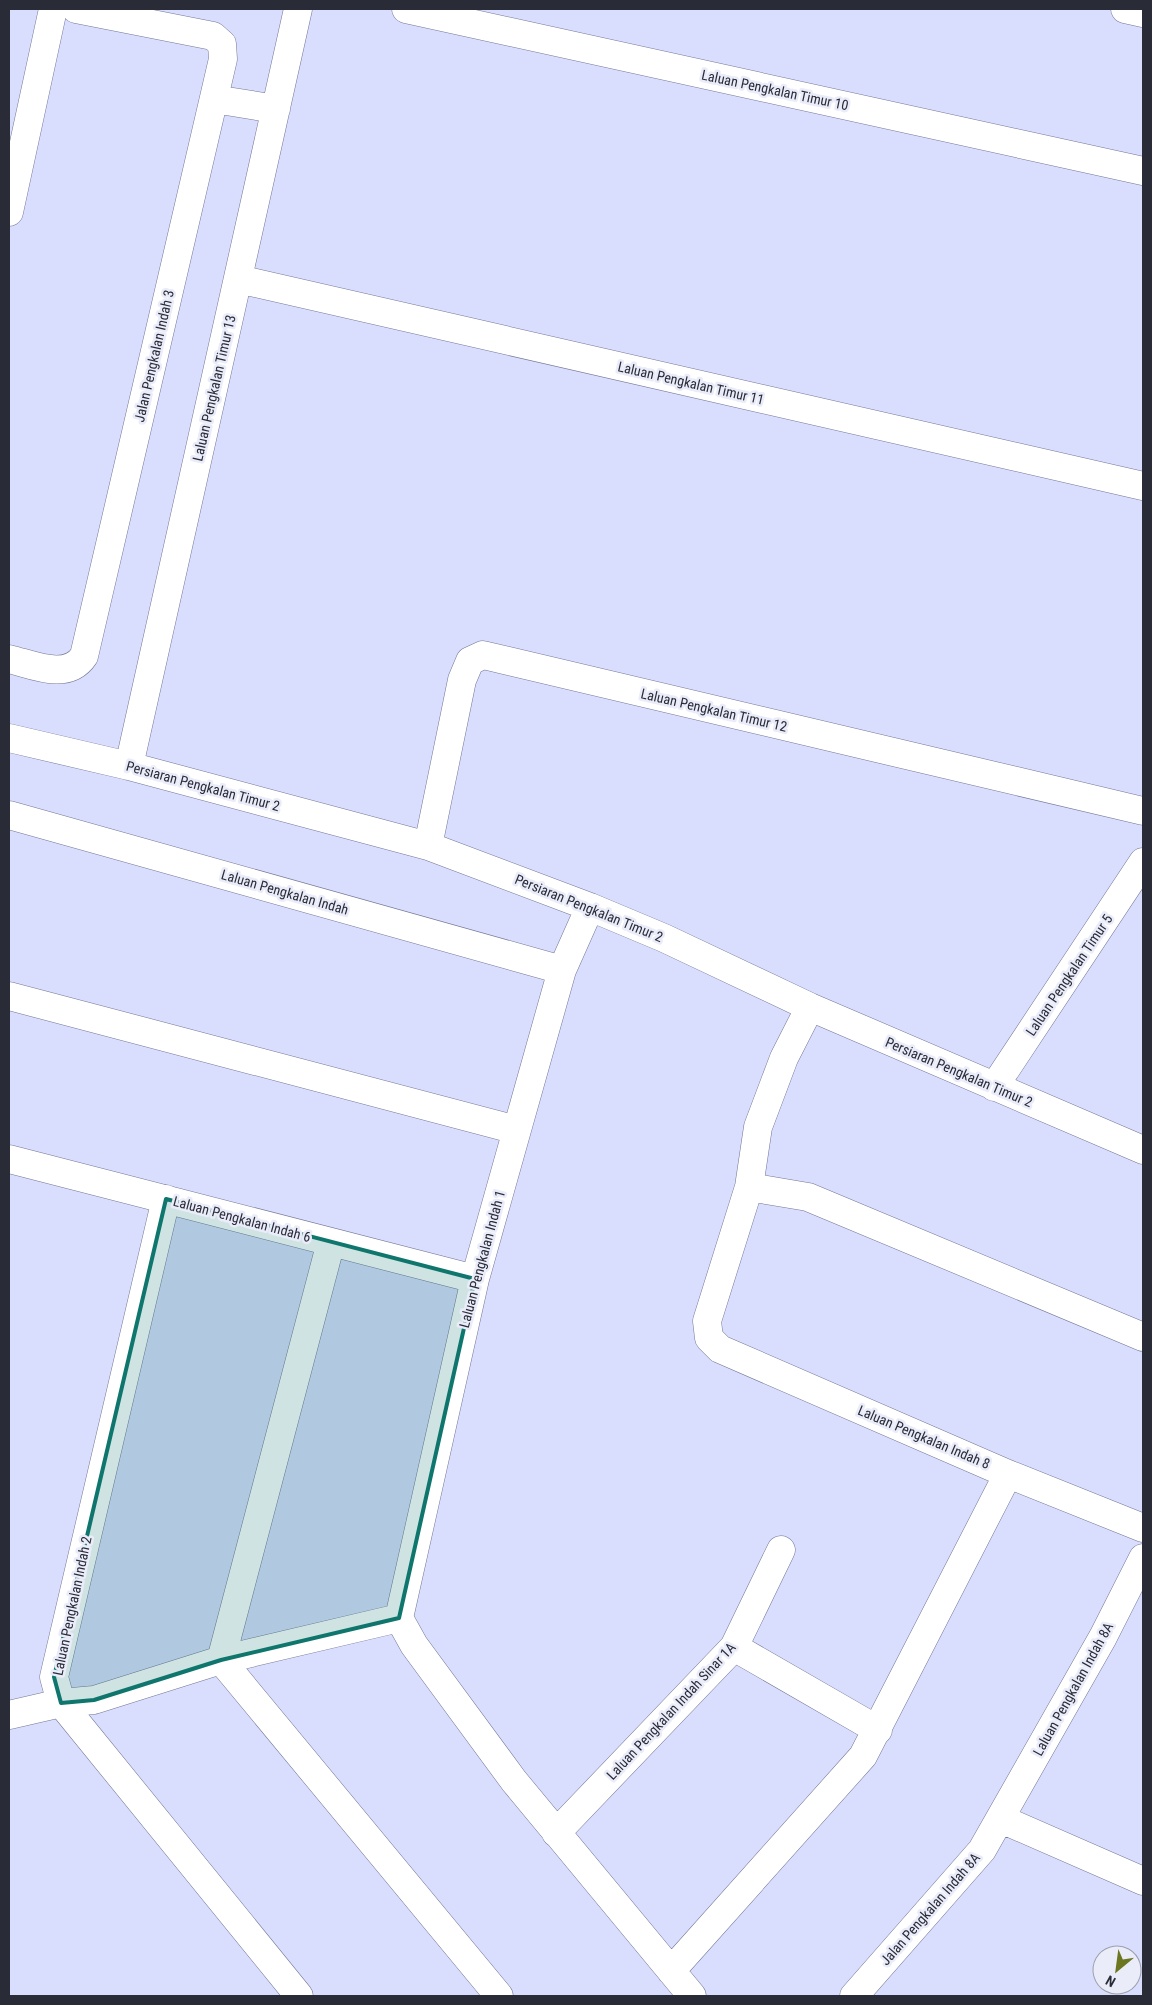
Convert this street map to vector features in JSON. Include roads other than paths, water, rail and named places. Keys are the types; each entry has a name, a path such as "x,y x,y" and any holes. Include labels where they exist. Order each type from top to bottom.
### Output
{"street":[{"path":"9,212 53,9"},
{"name":"Jalan Pengkalan Indah 3","path":"9,659 59,672 78,665 84,656 223,59 222,44 213,36 76,9"},
{"name":"Laluan Pengkalan Timur 13","path":"129,766 298,9"},
{"name":"Laluan Pengkalan Timur 10","path":"406,9 1143,171"},
{"path":"1125,9 1143,13"},
{"path":"214,99 276,108"},
{"name":"Laluan Pengkalan Timur 11","path":"238,279 1143,486"},
{"name":"Laluan Pengkalan Timur 12","path":"428,846 462,680 470,661 483,655 1143,811"},
{"name":"Persiaran Pengkalan Timur 2","path":"9,738 129,766 428,846 590,907 664,938 810,1007 1143,1150"},
{"name":"Laluan Pengkalan Indah","path":"9,815 562,970"},
{"name":"Laluan Pengkalan Timur 5","path":"994,1087 1143,862"},
{"name":"Laluan Pengkalan Indah 1","path":"399,1618 475,1279 562,970 590,907"},
{"path":"9,996 517,1130"},
{"path":"810,1007 784,1058 758,1127 749,1187 808,1197 1143,1337"},
{"name":"Laluan Pengkalan Indah 6","path":"10,1166 166,1199 475,1279"},
{"name":"Laluan Pengkalan Indah 8","path":"749,1187 707,1320 709,1338 720,1349 1008,1474 1141,1523"},
{"name":"Laluan Pengkalan Indah 2","path":"61,1703 54,1678 166,1199"},
{"path":"221,1660 332,1242"},
{"path":"671,1971 863,1756 1008,1474"},
{"name":"Laluan Pengkalan Indah Sinar 1A","path":"556,1833 734,1647 781,1550"},
{"name":"Laluan Pengkalan Indah 8A","path":"1001,1819 1103,1637 1143,1558"},
{"path":"9,1715 61,1703 94,1700 221,1660 399,1618 414,1645 496,1757 556,1833 692,1996"},
{"path":"734,1647 878,1730"},
{"path":"221,1660 499,1996"},
{"path":"61,1703 299,1996"},
{"path":"1001,1819 1143,1881"},
{"name":"Jalan Pengkalan Indah 8A","path":"854,1996 982,1850 1001,1819"}]}
